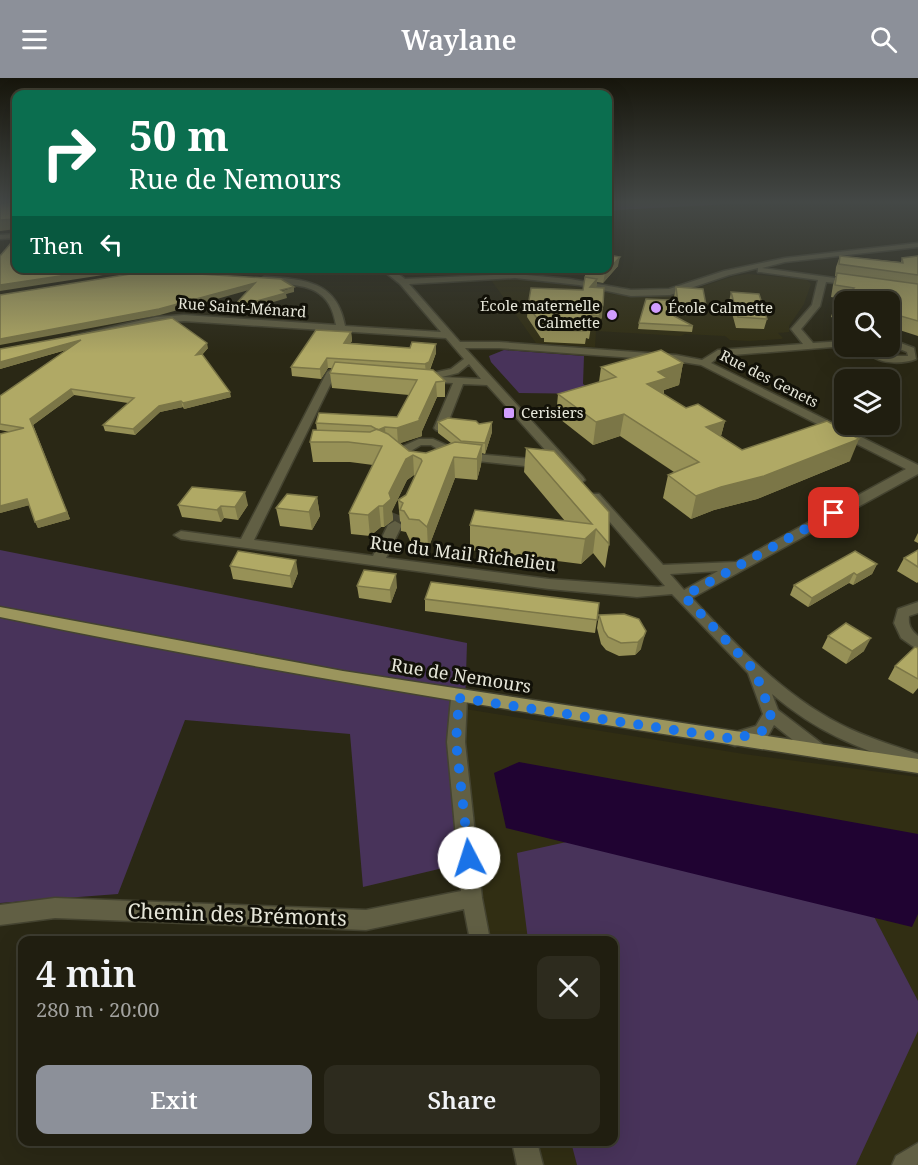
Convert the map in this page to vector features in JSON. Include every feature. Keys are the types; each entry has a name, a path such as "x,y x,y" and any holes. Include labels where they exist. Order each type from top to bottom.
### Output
{"main road":[{"name":"Rue de Nemours","path":"0,612 146,644 459,698 918,766"}],"street":[{"path":"403,282 443,282 501,276 532,276 631,293 670,292 749,268 785,260 848,253"},
{"path":"860,253 886,256 912,253"},
{"path":"785,260 792,270 801,276"},
{"path":"749,268 864,285"},
{"path":"126,275 147,273"},
{"path":"174,273 224,276"},
{"path":"391,273 403,282 660,570 755,671 821,722 866,744 918,761"},
{"path":"259,279 300,282 320,289 328,295 339,310 341,329"},
{"path":"810,346 796,329 816,306 822,279"},
{"path":"412,292 443,282"},
{"name":"Rue Saint-Ménard","path":"64,339 140,322 170,318 449,335"},
{"path":"413,334 436,320"},
{"name":"Rue des Genets","path":"458,345 499,345 676,358 704,363 917,470"},
{"path":"704,363 718,353 834,345"},
{"path":"882,357 902,360 913,357 914,354 900,345"},
{"path":"470,359 454,371 418,378 490,382"},
{"path":"245,544 301,444 332,372 355,374"},
{"path":"459,382 438,432 399,450 404,459 420,469 442,462 448,456 552,466 565,464"},
{"path":"438,432 447,448 448,456"},
{"path":"681,592 739,566 917,470"},
{"path":"378,560 395,525"},
{"name":"Rue du Mail Richelieu","path":"181,535 549,584 637,592 681,592"},
{"path":"660,570 739,566"},
{"path":"918,607 903,613 900,620 902,629 918,644"},
{"path":"755,671 771,714 819,751"},
{"path":"459,698 456,742 472,898 479,936"},
{"path":"735,739 762,731 771,714"},
{"path":"819,751 821,722"},
{"name":"Chemin des Brémonts","path":"0,915 55,908 366,920 472,898"},
{"path":"526,1146 530,1165"},
{"path":"905,1165 918,1156"}],"shaded area":[{"name":"École Calmette","path":"748,274 806,279 811,284 804,304 789,326 789,332 778,333 783,338 749,341 730,340 725,336 596,331 595,347 536,343 491,280 538,280 613,294 646,296 682,293 734,276"},
{"path":"504,350 584,356 583,384 597,394 519,393 491,362 489,356"},
{"path":"0,550 467,643 460,864 363,887 350,734 185,720 118,894 0,903"},
{"path":"465,709 744,754 918,777 918,1165 523,1165 519,1146 618,1146 618,936 475,936 460,864"},
{"path":"519,762 918,834 918,914 912,927 506,828 494,773"},
{"path":"616,831 857,884 918,1001 918,1031 856,1165 577,1165 572,1146 618,1146 618,936 527,936 517,853"}],"building":[{"path":"3,253 12,253 12,273 80,273 0,285 0,256"},
{"path":"612,256 620,257 612,266"},
{"path":"840,256 903,263 902,258 918,256 918,275 839,264"},
{"path":"137,273 182,273 281,279 294,287 281,290 286,293 232,308 255,283 159,309 0,339 0,295"},
{"path":"837,273 918,284 918,321 900,316 900,291 850,291 854,288 835,285"},
{"path":"585,277 597,279 590,287 604,288 603,305 599,316 592,315 591,327 587,326 586,331 545,330 546,326 542,325 528,306 531,288 583,290"},
{"path":"676,287 703,289 706,305 678,303"},
{"path":"731,292 759,294 767,319 738,317"},
{"path":"646,299 668,300 674,316 693,326 639,323"},
{"path":"172,318 207,343 196,355 202,354 230,392 159,406 133,429 103,425 134,398 71,389 30,419 67,512 35,522 27,499 0,506 0,434 24,428 0,424 0,396 81,340 0,362 0,349"},
{"path":"316,330 351,332 344,343 410,348 412,342 436,344 429,362 425,364 327,358 320,369 291,367"},
{"path":"661,350 683,363 658,372 667,378 647,384 686,408 698,404 725,421 706,427 742,450 827,421 834,425 834,435 852,435 859,439 764,476 696,496 668,475 699,462 624,414 596,422 558,394 616,377 601,367"},
{"path":"335,362 433,370 445,381 436,382 419,419 421,420 397,428 385,427 378,430 371,426 316,423 319,413 397,417 417,380 330,373"},
{"path":"448,418 476,421 479,424 492,422 485,443 461,441 438,422"},
{"path":"377,429 388,434 409,451 426,453 455,442 482,445 477,459 454,457 427,527 419,520 409,519 404,511 400,510 403,503 398,500 406,495 421,459 413,455 406,459 389,493 391,499 383,506 379,506 368,515 349,513 382,446 348,442 310,442 313,430 370,432"},
{"path":"526,448 554,451 609,512 609,544 596,529 585,539 470,525 475,510 592,524"},
{"path":"192,487 245,492 235,507 221,506 217,510 178,505"},
{"path":"287,494 317,497 309,512 276,508"},
{"path":"918,550 918,567 904,558"},
{"path":"238,551 296,560 290,576 230,566"},
{"path":"855,551 877,564 857,575 854,573 812,598 794,585"},
{"path":"364,570 396,574 390,590 357,586"},
{"path":"431,582 599,603 597,620 425,599"},
{"path":"624,614 639,619 646,631 638,642 621,643 608,637 604,631 599,615"},
{"path":"846,623 871,638 852,651 828,636"},
{"path":"915,647 918,648 918,679 895,666"}],"tunnel":[{"path":"395,525 399,515"}],"place":[{"name":"École Calmette","path":"656,308"},
{"name":"École maternelle Calmette","path":"612,315"},
{"name":"Cerisiers","path":"509,413"}],"route":[{"path":"469,858 456,742 459,698 735,739 762,731 771,714 755,671 684,596 834,513"}]}
